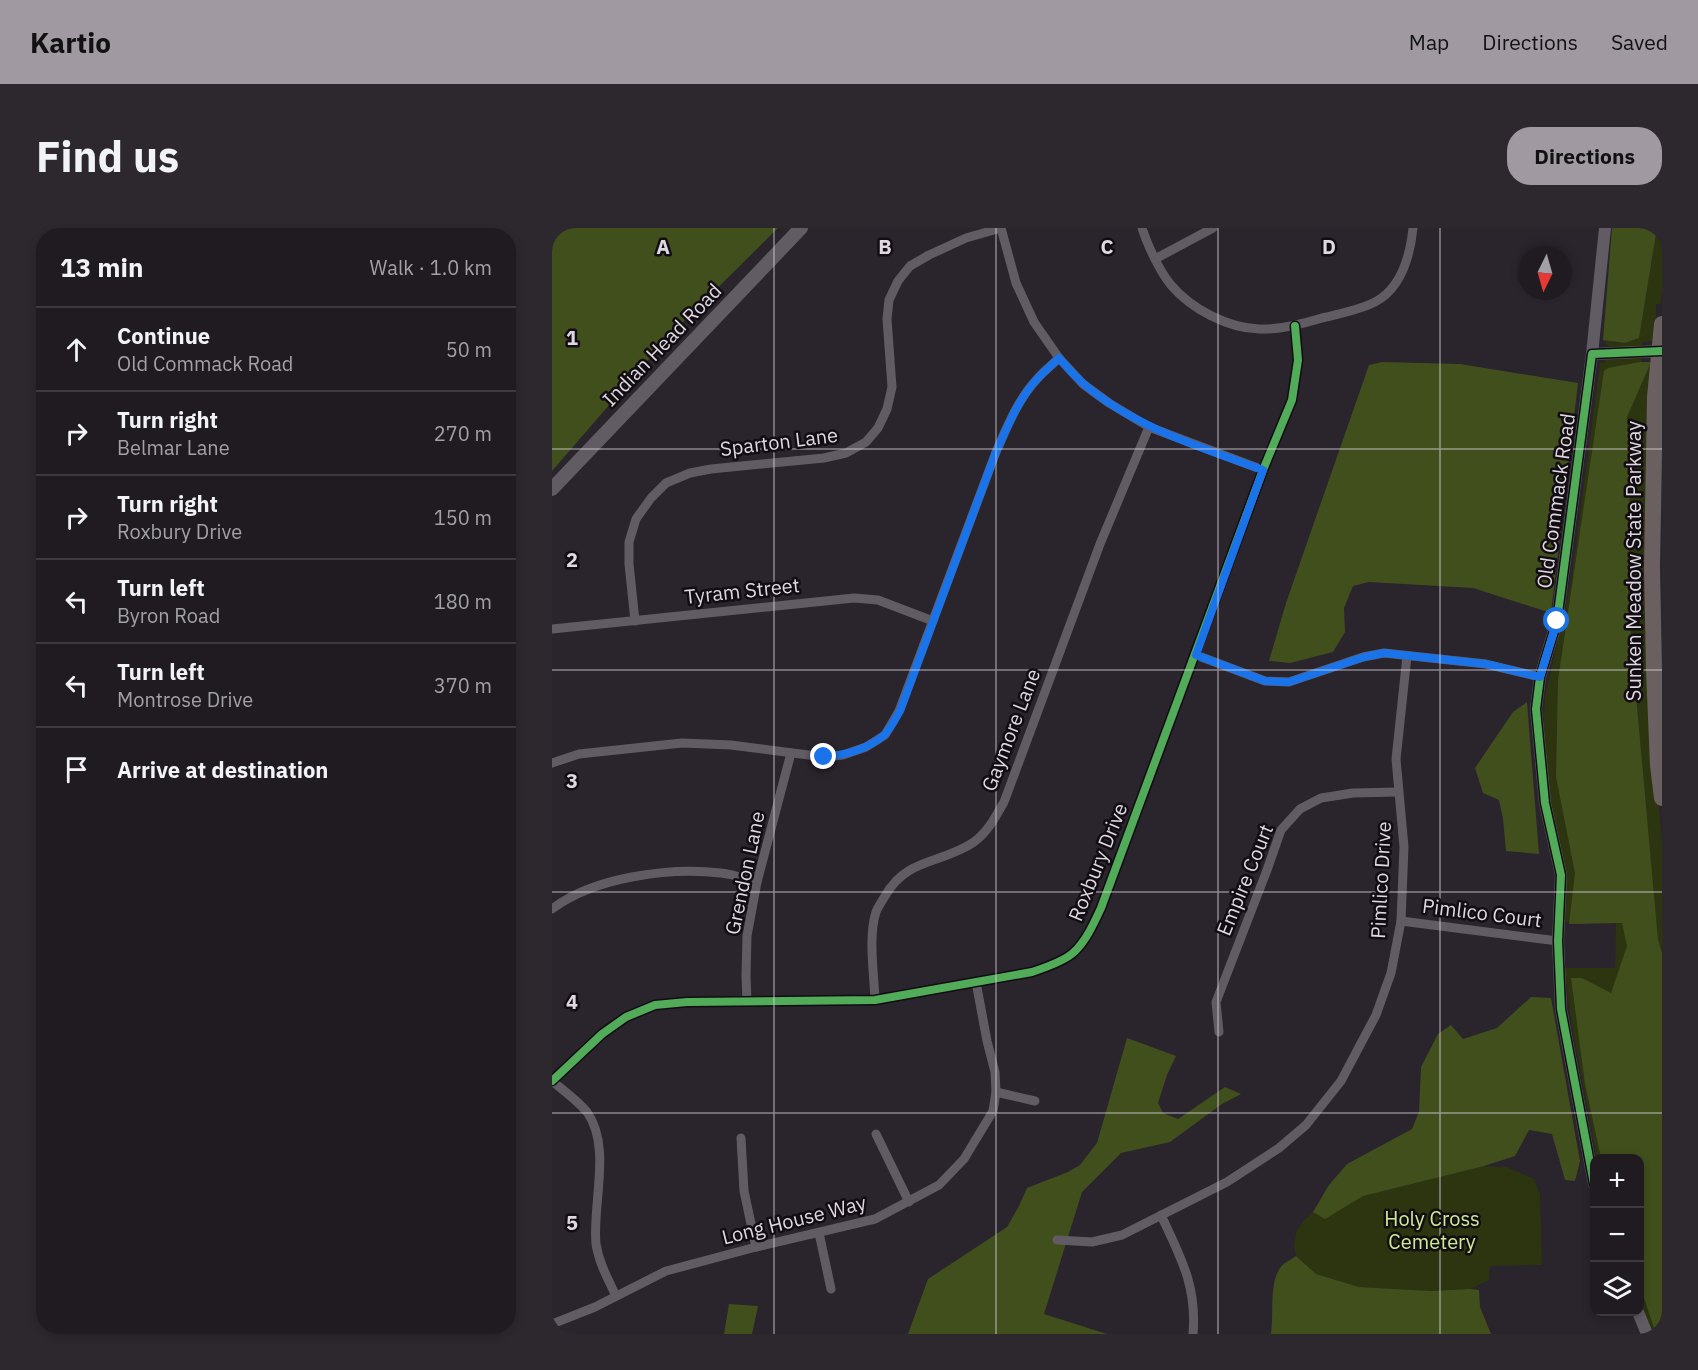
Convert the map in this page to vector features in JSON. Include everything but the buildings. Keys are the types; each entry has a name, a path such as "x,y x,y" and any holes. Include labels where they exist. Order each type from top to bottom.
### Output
{"highway":[{"name":"Sunken Meadow State Parkway","path":"1662,324 1655,397 1652,567 1658,765 1662,798"}],"main road":[{"name":"Indian Head Road","path":"552,489 801,228"}],"street":[{"path":"1001,228 1016,284 1034,322 1059,358 1083,384 1149,427 1263,470"},
{"name":"Sparton Lane","path":"635,621 629,542 636,519 651,498 666,483 690,473 824,458 846,453 866,442 878,428 887,409 892,387 887,319 889,300 898,281 910,266 929,255 966,238 1001,228"},
{"path":"1142,228 1155,259 1171,285 1195,307 1230,324 1259,329 1295,326 1376,302 1395,286 1407,264 1413,228"},
{"path":"1155,259 1213,228"},
{"name":"Old Commack Road","path":"1590,1163 1561,1009 1558,941 1561,875 1545,803 1536,709 1540,677 1557,621 1593,354 1605,228"},
{"name":"Roxbury Drive","path":"552,1081 602,1034 626,1017 655,1005 687,1002 875,1000 1032,972 1050,966 1074,953 1090,931 1101,908 1263,470 1292,400 1298,360 1295,326"},
{"path":"1593,354 1662,351"},
{"path":"552,763 579,754 682,743 730,745 824,757 843,755 866,747 885,735 900,711 996,452 1013,413 1038,378 1059,358"},
{"name":"Gaymore Lane","path":"875,1000 873,935 876,912 889,889 907,871 975,842 993,822 1004,802 1100,544 1149,427"},
{"name":"Tyram Street","path":"552,629 854,598 878,600 933,621"},
{"path":"1196,655 1265,681 1289,682 1364,657 1384,653 1486,664 1540,677"},
{"name":"Pimlico Drive","path":"1057,1240 1092,1242 1122,1235 1227,1182 1279,1148 1306,1125 1341,1082 1376,1015 1391,973 1401,921 1404,847 1396,759 1407,656"},
{"name":"Grendon Lane","path":"747,1002 747,936 757,882 791,753"},
{"name":"Empire Court","path":"1219,1032 1216,1002 1281,830 1300,809 1321,798 1353,793 1398,792"},
{"path":"552,909 563,900 595,886 648,874 694,871 724,873 757,882"},
{"name":"Pimlico Court","path":"1401,921 1558,941"},
{"path":"976,981 995,1072 996,1092 1035,1101"},
{"path":"552,1081 583,1107 597,1133 599,1154 596,1244 601,1264 616,1296"},
{"name":"Long House Way","path":"552,1324 595,1307 666,1271 875,1219 909,1202 939,1185 964,1159 993,1111 996,1092"},
{"path":"876,1134 909,1202"},
{"path":"741,1138 744,1191 756,1247"},
{"path":"1161,1215 1190,1283 1195,1312 1193,1334"},
{"path":"819,1233 831,1289"},
{"path":"1640,1316 1647,1334"}],"green space":[{"path":"552,228 778,228 669,336 552,471"},
{"path":"1612,228 1657,228 1639,338 1625,343 1603,340"},
{"path":"1657,228 1662,228 1662,291 1660,304 1656,304 1656,341 1642,342 1641,347 1609,347 1603,340 1625,343 1639,338"},
{"path":"1641,358 1641,362 1655,362 1652,724 1662,843 1662,1334 1649,1334 1642,1316 1644,1154 1596,1154 1572,1026 1564,968 1615,968 1616,923 1564,922 1543,737 1545,696 1571,584 1600,363 1605,362 1605,359"},
{"path":"1382,362 1460,364 1578,383 1551,613 1473,588 1369,582 1353,586 1344,608 1345,632 1333,652 1290,663 1269,661 1286,603 1369,365"},
{"path":"1651,362 1627,417 1630,472 1628,589 1658,940 1662,953 1662,1334 1656,1334 1644,1298 1644,1154 1600,1154 1585,1084 1571,978 1582,978 1611,993 1627,946 1622,923 1569,924 1575,873 1556,777 1558,680 1604,371 1608,368"},
{"path":"1527,702 1539,854 1506,851 1499,800 1483,793 1475,768 1513,712"},
{"path":"1531,997 1551,998 1580,1161 1575,1181 1565,1180 1552,1134 1529,1130 1515,1156 1363,1196 1325,1219 1313,1212 1329,1185 1347,1164 1412,1129 1419,1112 1421,1067 1438,1034 1451,1025 1463,1039 1497,1028"},
{"path":"1127,1038 1176,1056 1158,1103 1163,1113 1178,1119 1225,1087 1241,1094 1222,1104 1170,1142 1121,1153 1082,1192 1044,1314 1107,1334 908,1334 928,1279 1007,1227 1027,1188 1080,1165 1097,1143"},
{"name":"Holy Cross Cemetery","path":"1474,1166 1506,1167 1534,1179 1540,1194 1542,1265 1490,1266 1489,1280 1470,1289 1430,1291 1359,1287 1316,1274 1296,1256 1294,1247 1296,1232 1305,1219 1333,1196"},
{"path":"1296,1256 1316,1274 1359,1287 1430,1291 1479,1290 1480,1307 1491,1334 1271,1334 1274,1282 1281,1266"},
{"path":"729,1304 758,1306 752,1334 724,1334"}],"cycle path":[{"path":"552,1081 602,1034 626,1017 655,1005 687,1002 875,1000 1032,972 1060,961 1078,948 1093,926 1101,908 1263,470 1292,400 1298,360 1295,326"},
{"path":"1590,1163 1561,1009 1558,941 1561,875 1545,803 1536,709 1540,677 1557,621 1592,354 1662,351"}],"route":[{"path":"824,757 843,755 866,747 885,735 900,711 996,452 1013,413 1038,378 1059,358 1083,384 1149,427 1263,470 1196,655 1265,681 1289,682 1364,657 1384,653 1486,664 1540,677 1557,621"}]}
